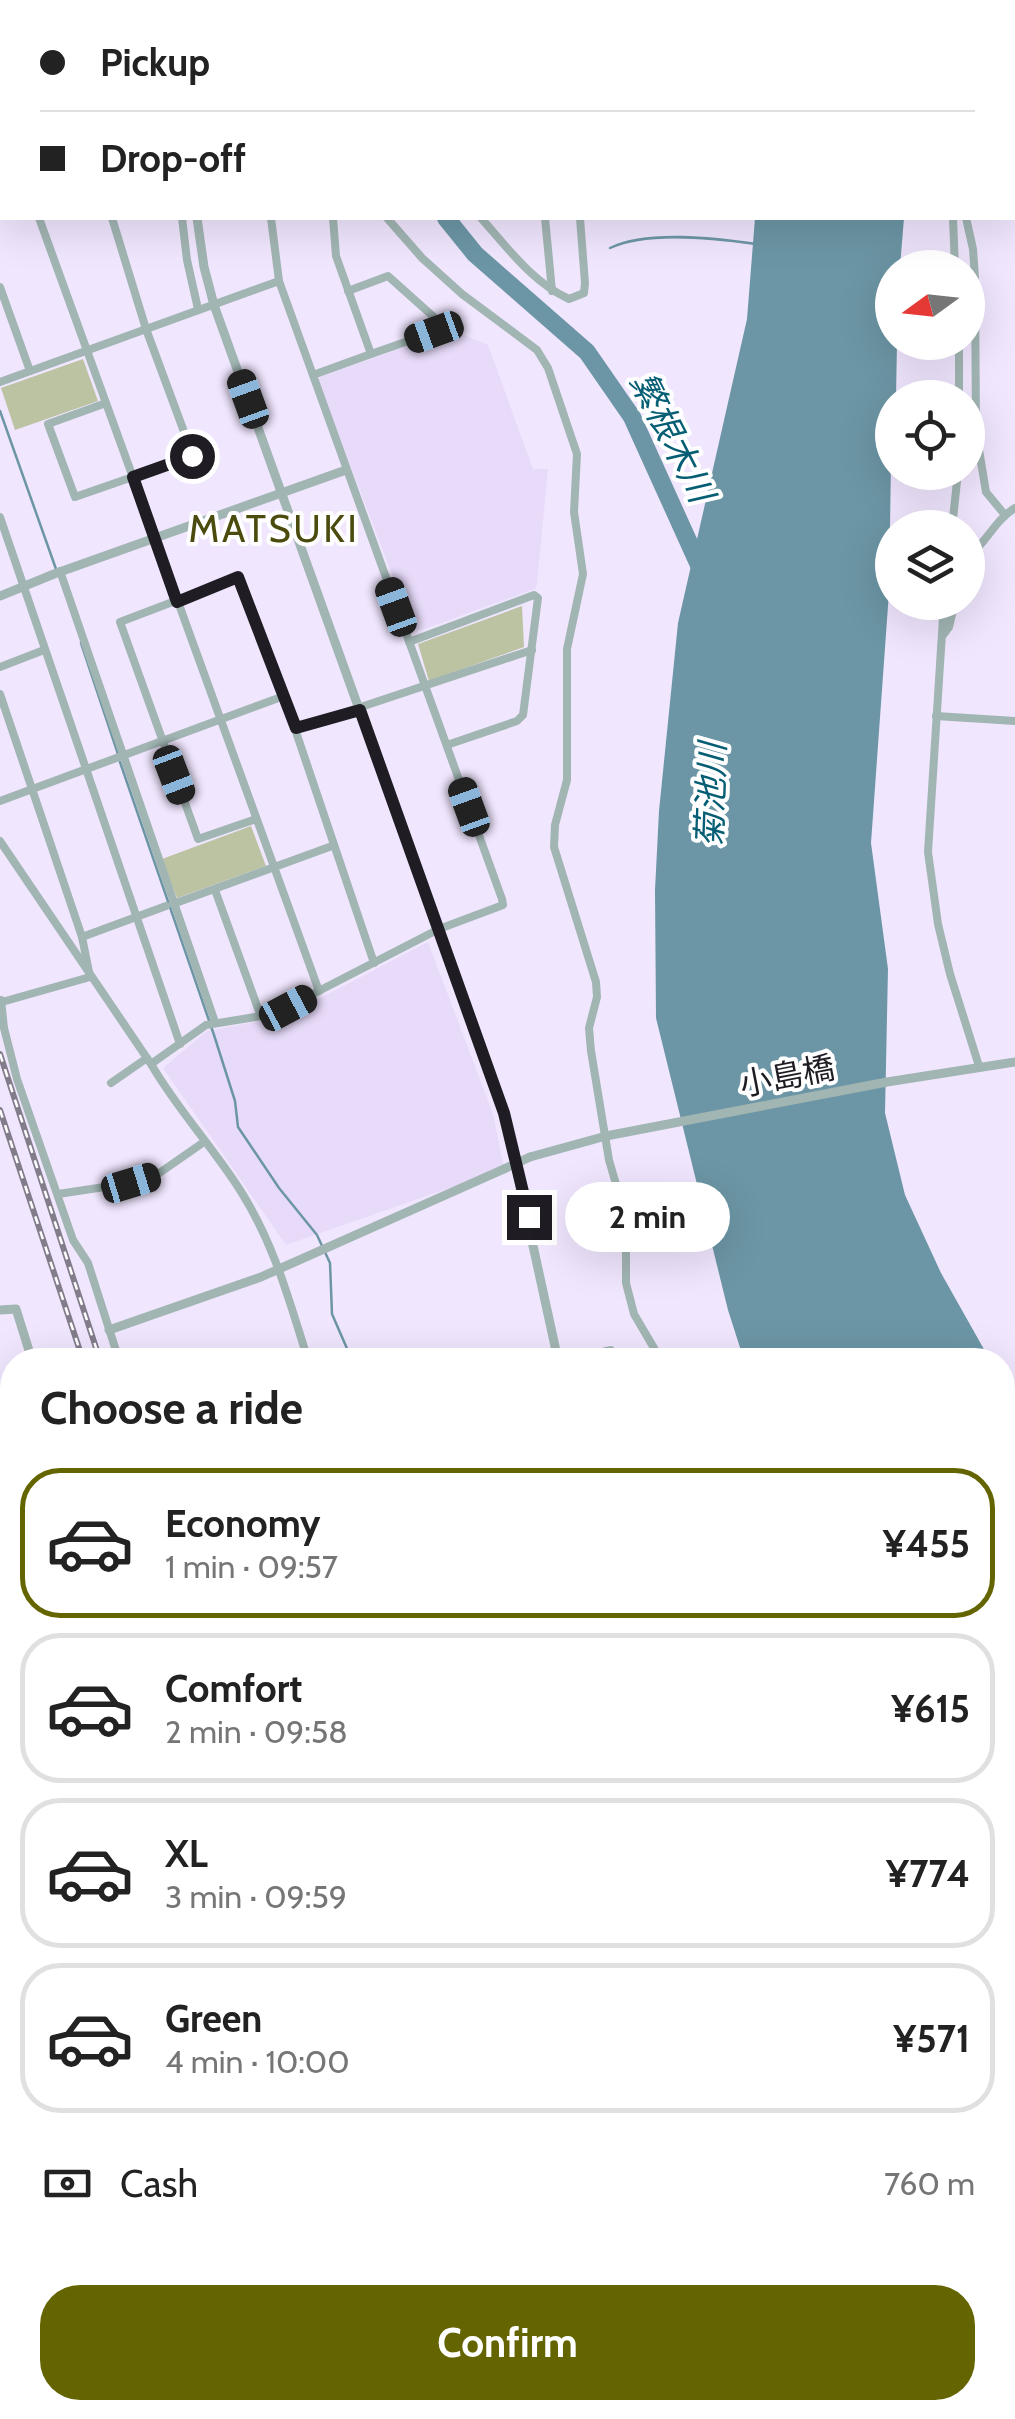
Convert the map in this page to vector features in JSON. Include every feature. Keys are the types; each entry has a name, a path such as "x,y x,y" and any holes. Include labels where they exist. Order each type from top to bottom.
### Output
{"street":[{"path":"39,220 319,991"},
{"path":"106,403 48,424 75,497 192,456 146,329 113,220"},
{"path":"182,220 198,308"},
{"path":"197,220 214,305 504,1113 555,1348"},
{"path":"111,1083 211,1024 274,1014 439,929 503,905 278,282 272,220"},
{"path":"333,220 336,256 372,354"},
{"path":"389,220 422,258 462,294 538,350 548,368 577,454 574,512 583,574 567,649 567,780 555,825 554,847 596,982 597,997 589,1028 610,1135 609,1160 626,1219 626,1283 634,1314 654,1348"},
{"path":"483,220 519,261 552,291 569,299 584,293 580,220"},
{"path":"545,220 552,291"},
{"path":"953,220 954,250"},
{"path":"967,220 974,249 976,432 986,492 1004,515"},
{"path":"313,375 434,332 438,326 436,318 388,276 348,290"},
{"path":"0,382 278,282"},
{"path":"0,287 30,371"},
{"path":"0,596 346,470"},
{"path":"985,538 1015,508"},
{"path":"1,521 180,1044"},
{"path":"58,572 211,1024"},
{"path":"256,819 198,839 120,622 238,577 296,728 332,846 374,963"},
{"path":"408,642 534,594 538,598 523,714 517,721 447,745"},
{"path":"943,620 928,852 950,974 974,1066"},
{"path":"943,635 951,620"},
{"path":"0,667 44,650"},
{"path":"296,728 532,650"},
{"path":"0,694 82,937 90,977"},
{"path":"0,801 284,696"},
{"path":"936,716 1015,721"},
{"path":"0,841 168,1095 239,1189 280,1268 304,1348"},
{"path":"82,937 332,846"},
{"path":"215,890 260,1014"},
{"path":"90,977 1,1000 18,1079 73,1240 88,1263 115,1348"},
{"name":"小島橋","path":"109,1330 280,1268 530,1157 610,1135 974,1066 1015,1062"},
{"path":"58,1194 155,1176 204,1142"},
{"path":"0,1310 16,1309 28,1348"}],"shaded area":[{"path":"452,330 488,345 533,469 548,469 537,584 535,589 422,630 413,629 318,381 320,377"},
{"path":"428,942 493,1114 504,1169 286,1245 163,1068 207,1031 286,1016"}],"green space":[{"path":"83,359 98,401 15,430 1,388"},
{"path":"522,606 524,647 429,681 418,644"},
{"path":"251,826 266,866 177,898 162,859"}],"water":[{"name":"菊池川","path":"755,220 904,220 901,250 875,250 875,360 897,360 896,380 875,380 875,490 891,490 890,510 875,510 875,620 887,620 871,843 888,969 885,1113 905,1195 941,1273 983,1348 740,1348 656,1018 659,811 678,623 747,319"}],"waterway":[{"name":"繁根木川","path":"448,220 475,254 587,352 632,417 704,576"},
{"path":"610,248 662,237 756,244"},
{"path":"0,411 56,569"},
{"path":"81,643 118,754"},
{"path":"120,762 214,1035 235,1101 238,1127 317,1235 330,1263 332,1314 347,1348"}],"railway":[{"path":"0,1054 96,1348"},
{"path":"0,1110 79,1348"}],"district":[{"name":"MATSUKI","path":"274,529"}],"route":[{"path":"192,456 133,477 177,602 238,577 296,728 360,710 504,1113 529,1217"}]}
